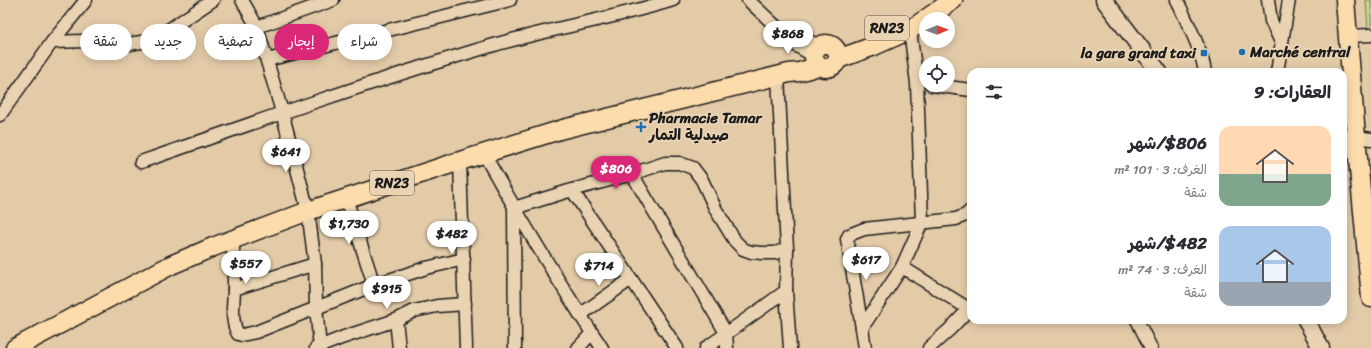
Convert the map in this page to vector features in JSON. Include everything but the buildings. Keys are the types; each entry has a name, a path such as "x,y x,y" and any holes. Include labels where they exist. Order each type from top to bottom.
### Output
{"main road":[{"name":"RN23","path":"15,348 171,265 308,211 563,129 783,74 797,65 823,56 894,25 935,0"},
{"name":"RN23","path":"823,56 874,46 910,30 952,0"},
{"path":"1345,0 1371,298"}],"street":[{"path":"0,115 52,42 86,0"},
{"path":"52,42 82,41 129,44 147,42 164,33 213,0"},
{"path":"242,0 255,24"},
{"path":"265,24 333,0"},
{"path":"267,60 510,0"},
{"path":"141,162 282,112 495,45 673,0"},
{"path":"748,0 782,32 795,35 823,56"},
{"path":"1104,0 1156,68"},
{"path":"1177,0 1204,68"},
{"path":"1268,0 1271,21 1282,44"},
{"path":"1278,68 1289,0"},
{"path":"910,30 919,74"},
{"path":"1347,36 1371,35"},
{"path":"266,57 308,211 315,264 318,347 396,320 414,311 425,308 465,304"},
{"path":"783,74 787,249 786,291 790,348"},
{"path":"955,88 967,89"},
{"path":"862,328 902,267 922,222 921,92"},
{"path":"484,154 514,208 602,348"},
{"path":"460,161 466,348"},
{"path":"514,208 665,163 679,163 693,168 702,180 716,210 736,241 743,249 751,252 775,253 787,249"},
{"path":"632,174 726,333 727,348"},
{"path":"572,190 677,348"},
{"path":"346,198 374,285"},
{"path":"514,208 515,348"},
{"path":"865,348 847,239 849,235 864,229 956,219 967,214"},
{"path":"233,240 233,306 235,326 238,334 242,335 256,332 374,285 426,268 464,258"},
{"path":"234,289 315,264"},
{"path":"902,267 967,306"},
{"path":"580,315 631,279"},
{"path":"706,348 786,291"},
{"path":"929,348 967,311"},
{"path":"396,320 399,348"},
{"path":"1139,324 1151,348"},
{"path":"1308,324 1321,348"},
{"path":"578,348 592,333"}],"green space":[{"path":"1366,0 1371,0 1371,30 1368,31"}],"place":[{"name":"Marché central","path":"1242,52"},
{"name":"la gare grand taxi","path":"1204,53"},
{"name":"Pharmacie Tamar صيدلية التمار","path":"641,127"}]}
